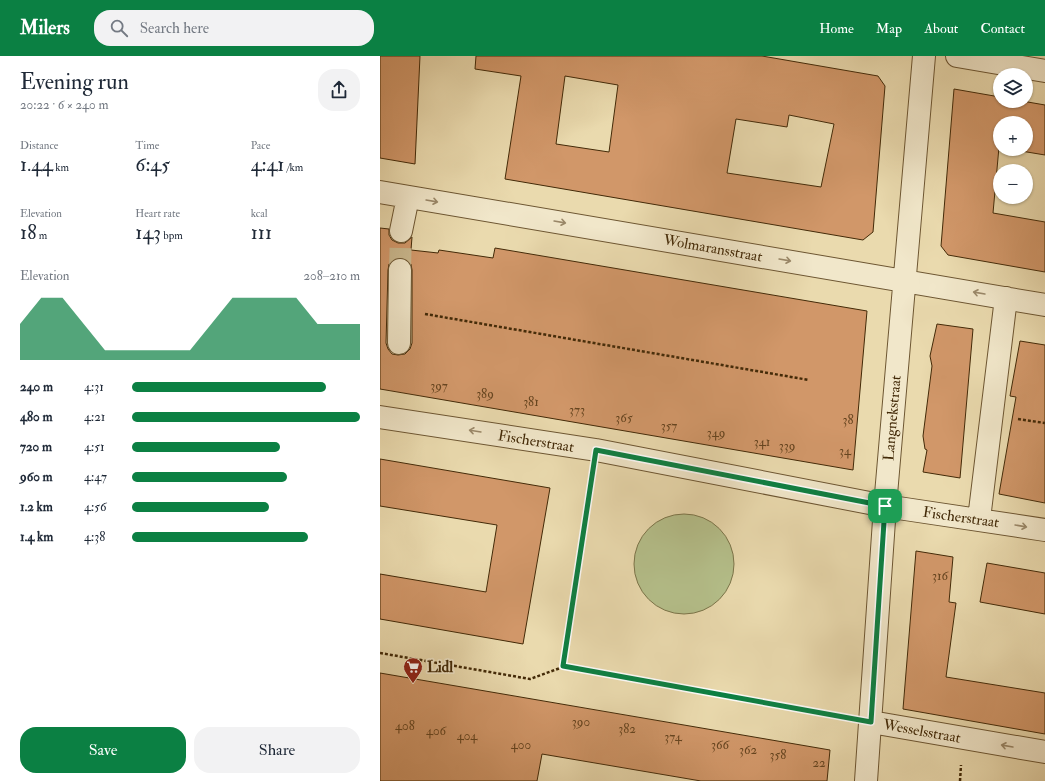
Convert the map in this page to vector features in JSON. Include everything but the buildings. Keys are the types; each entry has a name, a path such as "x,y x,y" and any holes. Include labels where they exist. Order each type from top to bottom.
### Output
{"street":[{"name":"Langnekstraat","path":"866,781 885,506 924,56"},
{"path":"957,56 1045,71"},
{"name":"Wolmaransstraat","path":"380,192 1045,305"},
{"path":"401,231 408,197"},
{"path":"399,343 400,270"},
{"path":"979,519 1006,298"},
{"name":"Fischerstraat","path":"380,417 596,450 885,506 1045,530"},
{"name":"Wesselsstraat","path":"871,722 1045,752"}],"path":[{"path":"400,310 809,380"},
{"path":"380,653 530,679 563,666 596,450"},
{"name":"Wesselsstraat","path":"563,666 871,722"}],"green space":[{"path":"684,514 703,518 719,529 730,545 734,564 730,583 719,599 703,610 684,614 665,610 649,599 638,583 634,564 638,545 649,529 665,518"}],"tunnel":[{"path":"400,270 401,231"}],"place":[{"name":"Lidl","path":"413,684"}],"route":[{"path":"596,450 885,506 871,722 563,666 596,450"}]}
